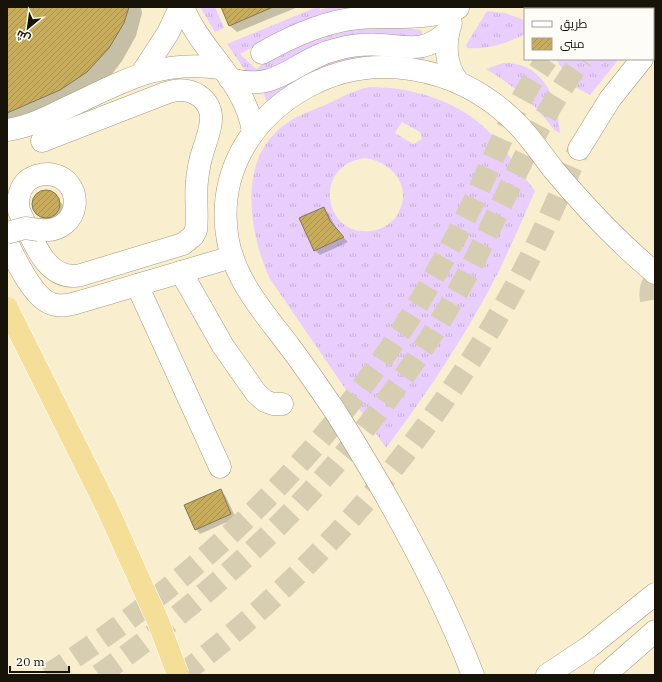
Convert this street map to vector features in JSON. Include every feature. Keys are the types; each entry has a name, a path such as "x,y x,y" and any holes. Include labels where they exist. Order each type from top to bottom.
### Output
{"main road":[{"path":"7,308 108,510 158,621 178,675"}],"lane":[{"path":"142,73 168,33 182,7"},
{"path":"182,7 197,36 226,73 246,103 253,132"},
{"path":"458,82 454,76 448,58 448,31 459,7"},
{"path":"262,53 298,34 337,22 377,17 429,16 459,7"},
{"path":"7,130 36,123 142,73 181,66 226,73 252,83 264,82 285,75 307,60 337,49 368,44 417,48 434,42 448,31"},
{"path":"579,149 610,99 641,60"},
{"path":"473,675 445,609 400,520 375,476 321,392 250,294 232,257 226,225 228,192 237,160 253,132 275,107 319,81 354,70 398,67 425,72 458,82 489,100 510,117 525,132 580,200 610,232 655,273"},
{"path":"7,233 25,228 39,230 47,231 63,226 71,217 75,205 74,196 66,182 60,177 43,174 28,181 19,194 19,211 44,260 57,273 69,276 81,275 183,244 193,236 197,223 196,200 199,166 212,127 210,111 206,103 194,93 179,90 163,94 42,141"},
{"path":"100,93 107,116"},
{"path":"7,242 37,295 51,304 68,305 232,257"},
{"path":"181,272 223,346 256,393 265,402 282,404"},
{"path":"136,285 220,467"},
{"path":"547,675 589,647 655,594"},
{"path":"605,675 655,631"}],"green space":[{"path":"200,7 215,7 224,28 215,32"},
{"path":"319,7 320,10 329,7 363,7 260,43 240,54 256,69 288,48 342,30 399,27 421,30 423,36 251,74 245,70 227,44"},
{"path":"602,7 655,7 655,21 654,8"},
{"path":"487,11 505,13 524,20 524,34 489,47 467,48 466,45"},
{"path":"423,52 425,62 354,59 330,64 297,80 267,102 262,89 311,68 356,55"},
{"path":"557,60 618,60 590,95 573,86"},
{"path":"503,63 517,64 529,69 538,75 546,84 556,107 560,133 553,129 545,118 525,97 502,79 486,69"},
{"path":"370,87 420,93 452,105 480,123 492,135 535,191 500,269 475,316 433,383 386,448 270,279 257,243 251,202 252,182 257,163 265,146 282,126 347,94","holes":["402,122 420,132 422,139 413,144 395,133","365,158 376,161 385,165 399,179 403,198 401,208 395,218 384,227 371,231 355,230 342,223 334,212 330,199 331,186 337,173 348,163","325,207 330,221 345,237 314,251 300,218"]}],"building":[{"path":"7,7 129,7 124,23 109,48 87,72 60,90 7,113"},
{"path":"221,7 273,7 229,26"},
{"path":"46,190 56,194 60,204 56,214 46,218 36,214 32,204 36,194"},
{"path":"324,207 330,221 344,237 314,251 299,218"},
{"path":"221,489 231,514 195,530 184,505"}],"tunnel":[{"path":"47,675 104,637 158,596 211,552 260,505 307,455 350,402 391,347 427,289 466,217 518,107 546,60"},
{"path":"99,675 202,596 249,553 295,509 338,462 378,412 415,360 450,305 483,243 544,118 581,60"},
{"path":"181,675 229,636 275,595 319,552 361,507 400,460 472,359 515,287 553,209 579,149"},
{"path":"655,279 650,294 655,310"}]}
